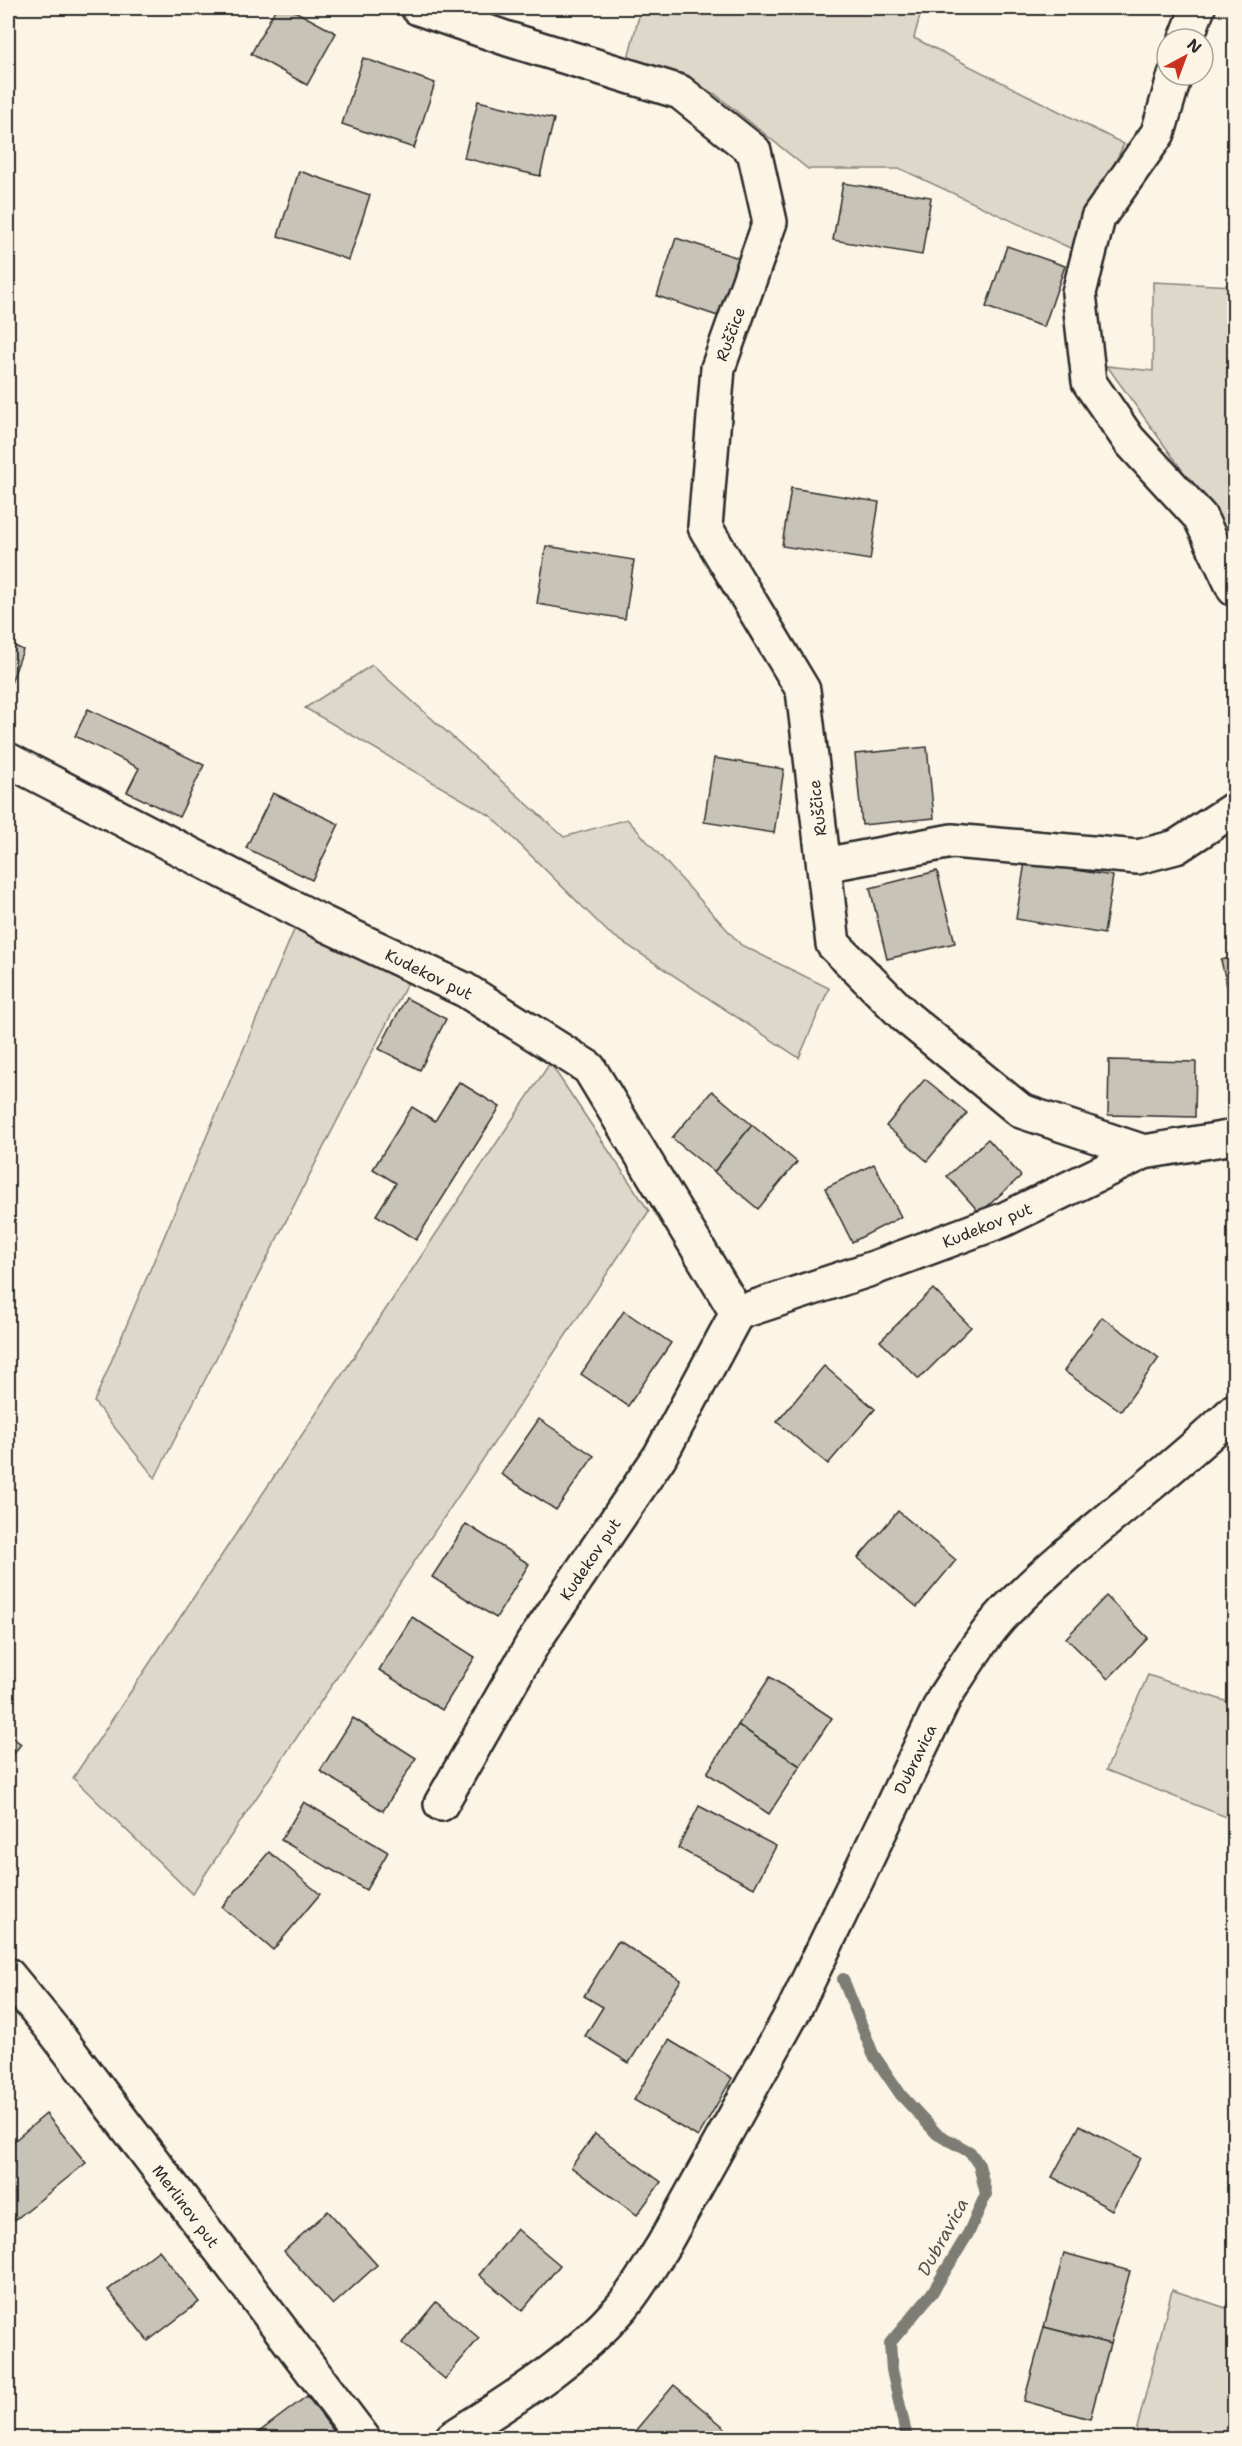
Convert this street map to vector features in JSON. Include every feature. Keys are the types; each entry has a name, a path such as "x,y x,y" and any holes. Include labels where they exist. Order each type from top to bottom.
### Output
{"street":[{"name":"Ruščice","path":"418,8 508,39 680,92 754,150 770,222 718,368 705,527 803,690 833,944 906,1017 1021,1111 1144,1152"},
{"path":"1191,27 1198,8"},
{"path":"1171,87 1158,133 1098,218 1079,293 1089,382 1129,440 1200,517 1234,589"},
{"name":"Kudekov put","path":"8,760 323,923 465,990 589,1068 737,1313"},
{"path":"824,865 952,841 1138,857 1176,847 1234,809"},
{"name":"Kudekov put","path":"441,1804 533,1643 660,1456 737,1313 874,1268 1003,1220 1144,1152 1234,1137"},
{"name":"Dubravica","path":"452,2439 537,2383 569,2357 615,2315 642,2280 794,2010 936,1715 968,1661 1005,1612 1058,1562 1201,1442 1234,1411"},
{"name":"Merlinov put","path":"8,1975 54,2031 363,2439"}],"shaded area":[{"path":"641,8 922,8 914,38 1124,144 1072,249 901,169 808,169 715,94 627,62"},
{"path":"1153,282 1234,286 1234,562 1208,506 1107,366 1153,371"},
{"path":"372,665 564,837 627,819 741,945 829,988 799,1058 609,933 491,816 305,708"},
{"path":"300,916 415,968 155,1478 94,1402"},
{"path":"550,1063 649,1211 192,1894 73,1778"},
{"path":"1148,1675 1234,1704 1234,1820 1106,1770"},
{"path":"1234,2277 1234,2438 1137,2438 1137,2428 1172,2290 1226,2308"}],"building":[{"path":"276,8 289,8 336,33 307,85 251,54"},
{"path":"363,58 435,83 414,148 342,124"},
{"path":"478,101 554,119 540,176 464,158"},
{"path":"299,171 370,195 349,260 278,236"},
{"path":"843,183 931,197 922,255 833,240"},
{"path":"676,238 742,259 724,318 657,296"},
{"path":"1007,246 1065,266 1044,327 986,307"},
{"path":"791,488 879,502 870,560 782,546"},
{"path":"546,546 634,560 625,619 537,604"},
{"path":"8,643 23,650 8,691"},
{"path":"88,709 204,765 179,817 127,792 139,768 75,736"},
{"path":"927,747 934,818 862,825 855,754"},
{"path":"714,758 784,769 774,833 704,822"},
{"path":"273,793 339,824 312,880 246,848"},
{"path":"1025,862 1113,876 1104,934 1016,919"},
{"path":"937,871 955,943 887,959 870,888"},
{"path":"1234,957 1234,1002 1231,1003 1221,960"},
{"path":"406,998 446,1019 420,1070 379,1049"},
{"path":"1109,1060 1196,1062 1195,1117 1108,1115"},
{"path":"925,1079 967,1113 927,1161 886,1126"},
{"path":"459,1082 500,1107 416,1240 376,1215 396,1183 373,1169 412,1107 435,1121"},
{"path":"712,1091 752,1125 714,1172 672,1138"},
{"path":"752,1125 797,1162 758,1209 714,1172"},
{"path":"988,1139 1021,1176 980,1213 947,1176"},
{"path":"874,1164 901,1217 852,1242 825,1188"},
{"path":"933,1289 971,1327 919,1379 880,1341"},
{"path":"624,1311 671,1343 628,1406 581,1374"},
{"path":"1102,1317 1159,1358 1121,1411 1064,1371"},
{"path":"824,1366 875,1409 828,1464 777,1422"},
{"path":"539,1419 594,1456 556,1510 501,1474"},
{"path":"898,1511 956,1560 917,1607 858,1558"},
{"path":"466,1524 529,1564 496,1618 432,1577"},
{"path":"1106,1596 1148,1638 1108,1679 1066,1638"},
{"path":"412,1617 475,1657 442,1710 379,1670"},
{"path":"770,1677 832,1718 800,1766 738,1725"},
{"path":"353,1718 416,1758 383,1811 320,1771"},
{"path":"738,1725 800,1766 769,1814 707,1773"},
{"path":"8,1734 21,1744 8,1762"},
{"path":"304,1802 388,1852 366,1890 281,1840"},
{"path":"699,1806 776,1846 754,1888 678,1848"},
{"path":"269,1852 320,1894 273,1950 222,1907"},
{"path":"618,1941 681,1980 629,2063 585,2036 603,2007 584,1996"},
{"path":"669,2040 732,2078 698,2137 634,2100"},
{"path":"46,2114 86,2163 15,2220 8,2211 8,2146"},
{"path":"1080,2125 1140,2158 1112,2210 1052,2177"},
{"path":"595,2134 661,2182 637,2215 571,2167"},
{"path":"328,2211 377,2265 333,2305 284,2251"},
{"path":"517,2229 560,2265 522,2311 479,2275"},
{"path":"159,2250 199,2302 148,2341 108,2290"},
{"path":"1064,2253 1130,2271 1110,2344 1044,2327"},
{"path":"436,2302 479,2338 445,2379 402,2343"},
{"path":"1044,2327 1110,2344 1090,2419 1024,2401"},
{"path":"674,2385 725,2428 716,2438 629,2438"},
{"path":"307,2396 339,2438 251,2438"}],"waterway":[{"name":"Dubravica","path":"843,1979 873,2054 901,2095 937,2134 970,2152 979,2165 986,2194 969,2232 932,2293 890,2343 892,2370 907,2438"}]}
